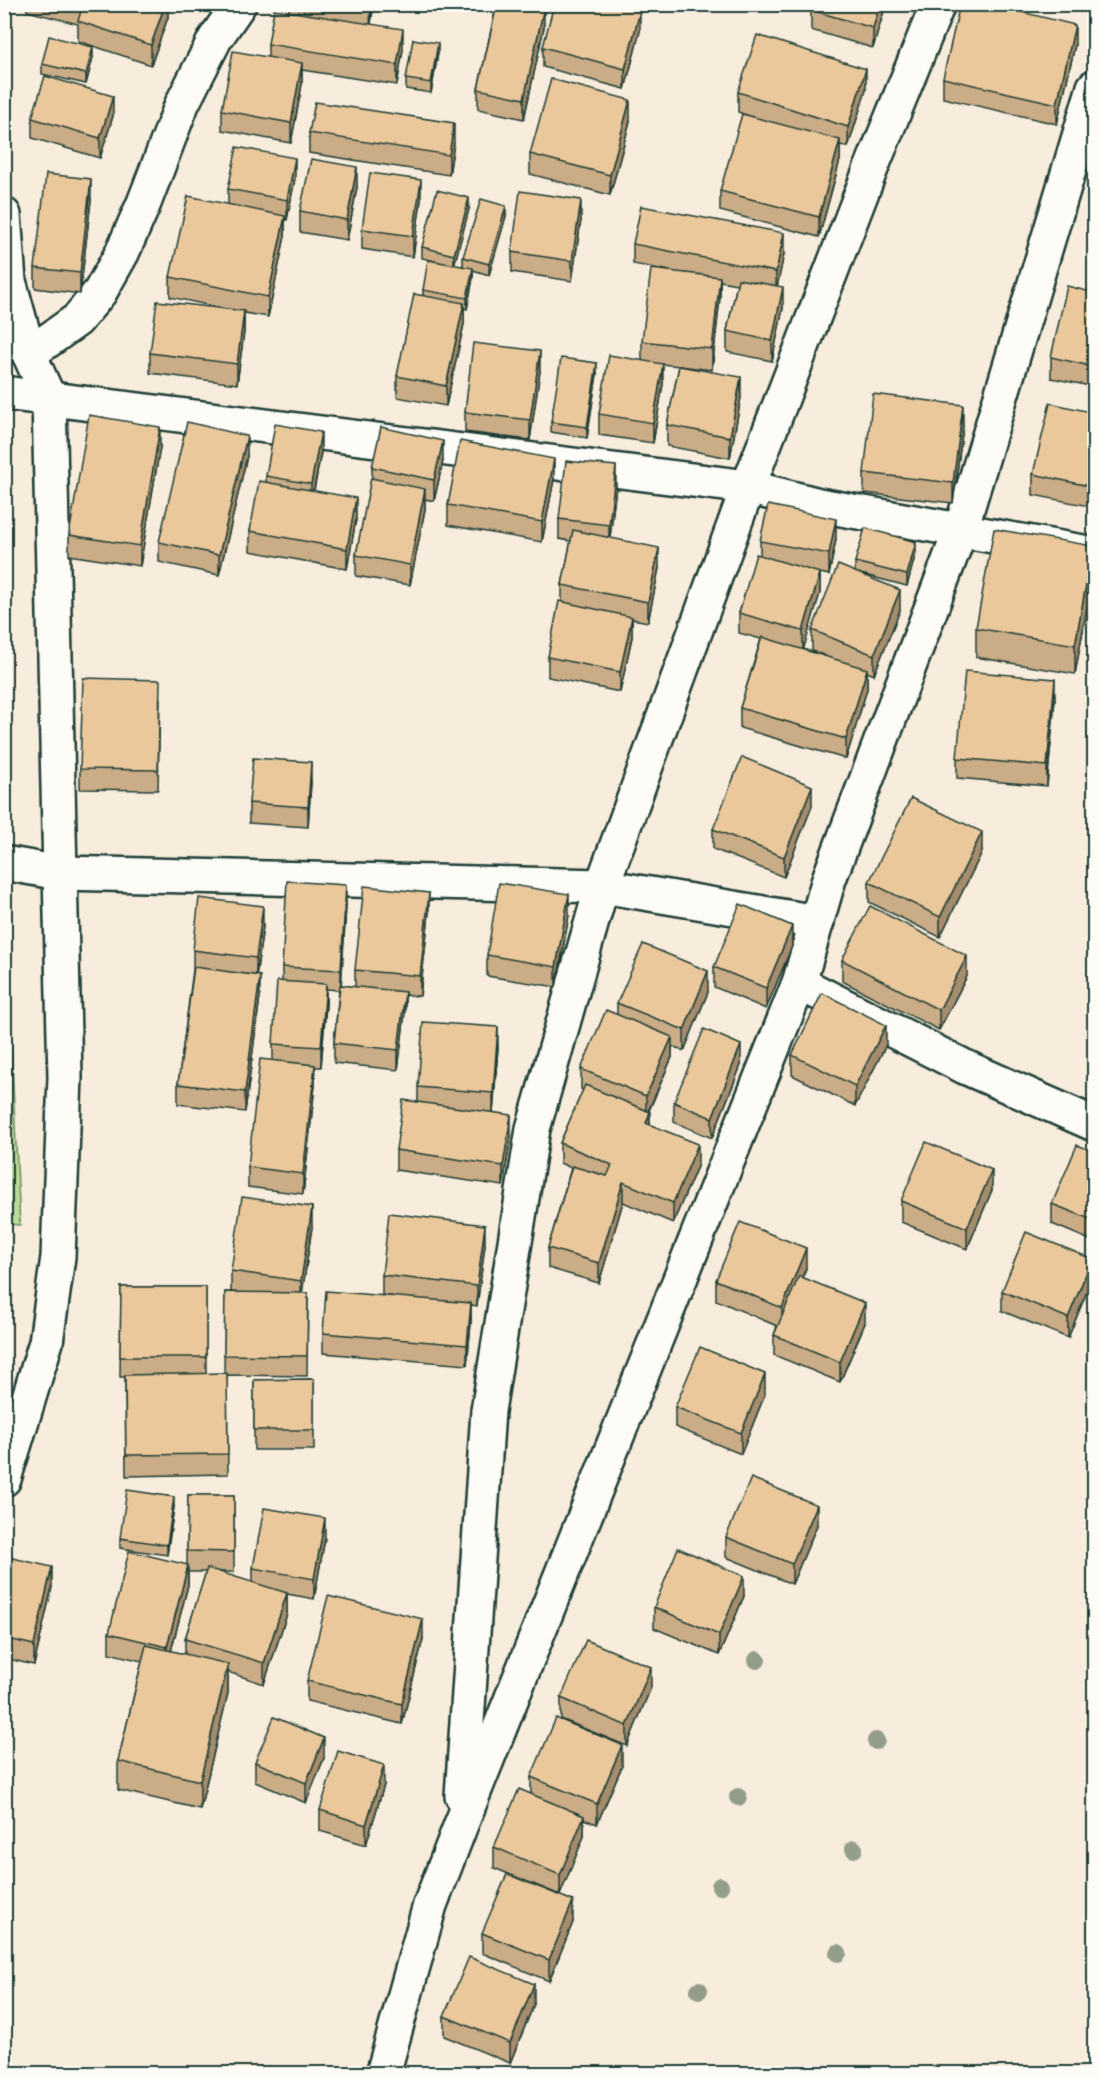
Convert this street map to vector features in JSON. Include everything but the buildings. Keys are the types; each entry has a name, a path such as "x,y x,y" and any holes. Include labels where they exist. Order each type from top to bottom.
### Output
{"street":[{"path":"29,354 77,320 100,292 122,253 144,203 182,104 215,39 239,4"},
{"path":"460,1827 488,1423 533,1129 602,886 748,487 868,176 938,4"},
{"path":"383,2073 430,1905 799,983 829,879 961,529 1095,87"},
{"path":"4,215 9,281 29,354 49,399 65,1077 58,1257 46,1342 4,1479"},
{"path":"4,393 748,487 819,505 1095,554"},
{"path":"4,863 60,873 602,886 817,922"},
{"path":"799,983 965,1067 1095,1124"}],"green space":[{"path":"5,923 20,1225 4,1224"}]}
